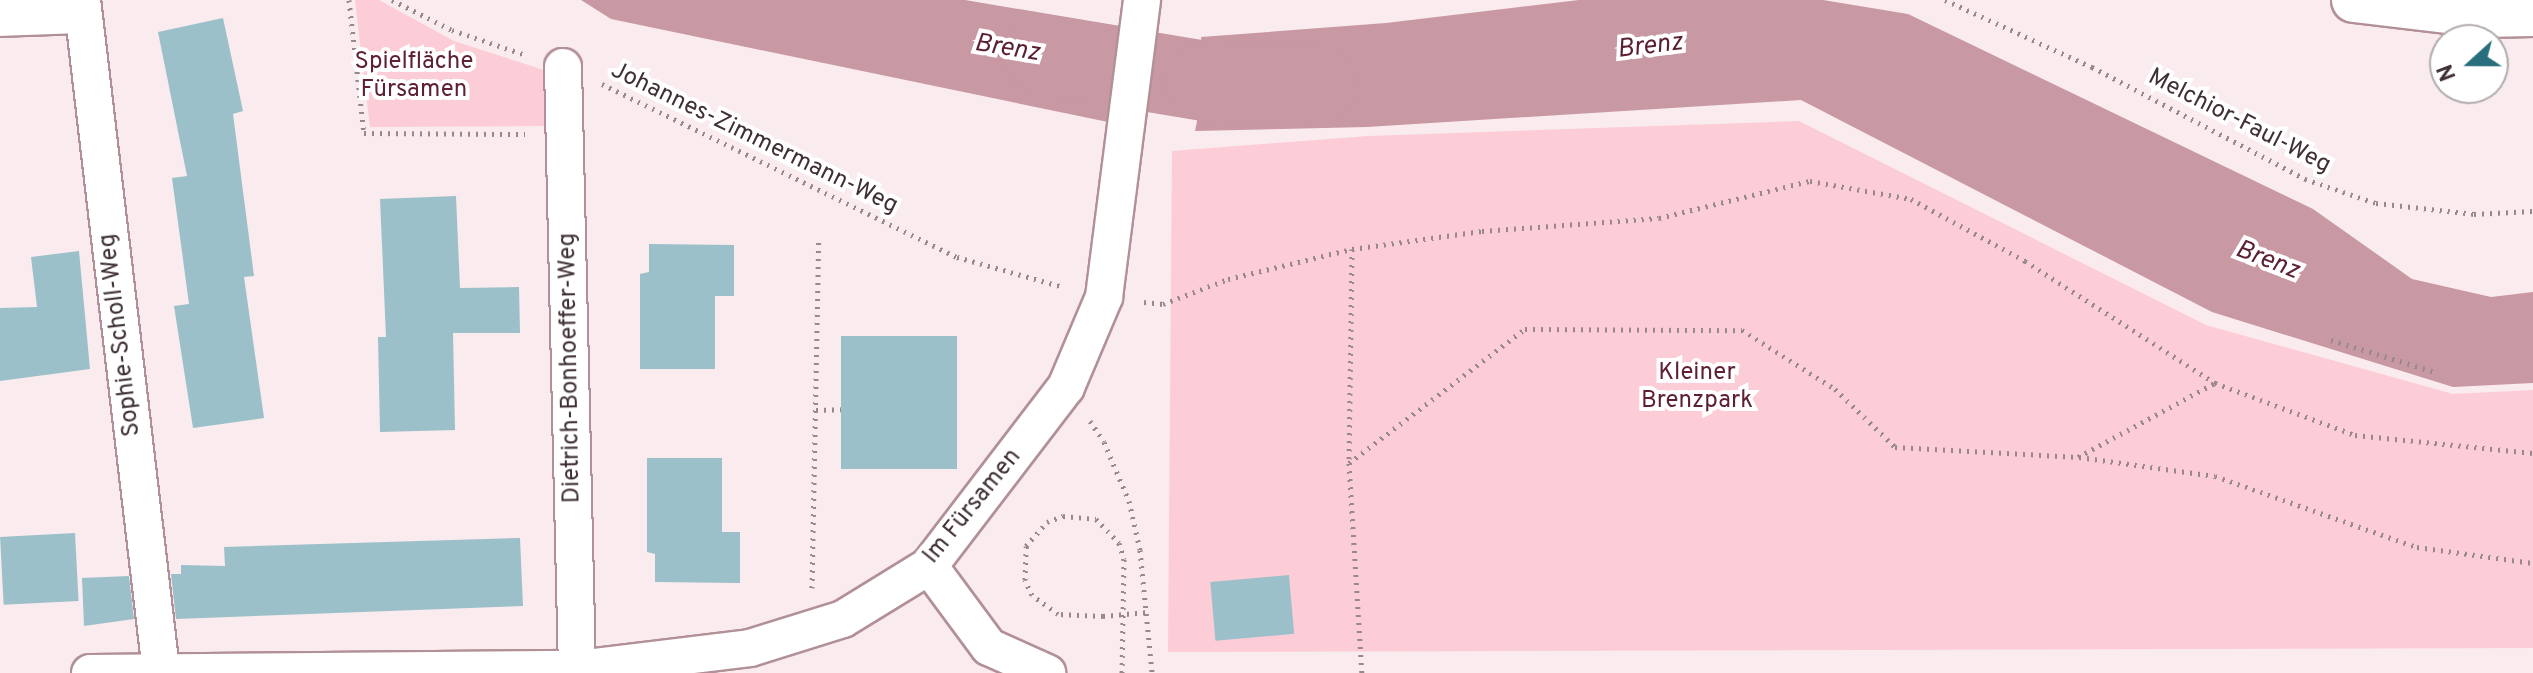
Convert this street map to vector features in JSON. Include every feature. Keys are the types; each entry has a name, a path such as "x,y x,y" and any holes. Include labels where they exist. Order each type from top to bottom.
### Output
{"street":[{"name":"Im Fürsamen","path":"90,673 161,670 577,669 750,648 843,619 929,566 1066,387 1104,297 1124,168 1142,0"},
{"path":"2354,0 2408,9 2533,14"},
{"path":"2408,9 2450,0"},
{"path":"0,18 83,7"},
{"name":"Sophie-Scholl-Weg","path":"83,7 161,670"},
{"name":"Dietrich-Bonhoeffer-Weg","path":"563,67 577,669"},
{"path":"929,566 989,647 1047,673"}],"path":[{"path":"349,0 364,133 566,134"},
{"name":"Johannes-Zimmermann-Weg","path":"392,0 452,30 563,67 711,133 860,213 957,257 1104,297 1163,304 1228,279 1352,249 1482,231 1659,218 1810,181 1911,199 2025,261 2215,383 2355,435 2533,453"},
{"name":"Melchior-Faul-Weg","path":"1945,0 1969,6 2092,67 2305,179 2376,203 2474,214 2533,211"},
{"path":"811,629 819,239"},
{"path":"1352,249 1349,463 1362,673"},
{"path":"1349,463 1525,329 1742,330 1835,389 1895,447 2078,457 2215,476 2417,547 2533,563"},
{"path":"2331,340 2432,371"},
{"path":"2078,457 2215,383"},
{"path":"1066,387 1104,442 1129,501 1148,612 1152,673"},
{"path":"816,410 841,409"},
{"path":"1122,673 1124,559 1119,543 1096,519 1071,515 1047,522 1026,546 1025,580 1032,595 1058,614 1103,616 1148,612"}],"green space":[{"name":"Spielfläche Fürsamen","path":"355,0 379,0 454,41 547,71 548,126 370,127"},
{"name":"Kleiner Brenzpark","path":"1799,121 2206,325 2453,394 2533,390 2533,648 1168,652 1172,151 1368,136"}],"water":[{"path":"581,0 965,0 1120,26 1108,122 611,19"},
{"path":"1579,0 1823,0 1908,14 2313,209 2412,279 2491,297 2533,292 2533,383 2453,387 2212,312 1801,100 1367,127 1195,131 1205,81 1201,37 1386,23"}],"building":[{"path":"223,18 243,111 233,114 254,276 244,277 264,418 193,428 174,306 189,304 172,178 187,176 158,32"},
{"path":"456,196 460,288 519,287 520,333 453,333 455,430 380,432 378,337 386,337 380,199"},
{"path":"649,244 734,245 734,296 715,296 715,369 640,369 640,274 649,272"},
{"path":"79,251 90,369 0,381 0,308 37,307 31,257"},
{"path":"841,336 957,336 957,469 841,469"},
{"path":"647,458 722,458 722,532 740,532 740,583 655,582 655,554 647,552"},
{"path":"75,533 79,601 4,605 0,537"},
{"path":"520,538 523,606 176,619 171,574 181,574 181,565 225,566 224,547"},
{"path":"1289,575 1294,634 1215,641 1210,582"},
{"path":"129,576 134,619 84,626 82,578"}],"waterway":[{"name":"Brenz","path":"1042,54 1205,81 1316,85"}]}
